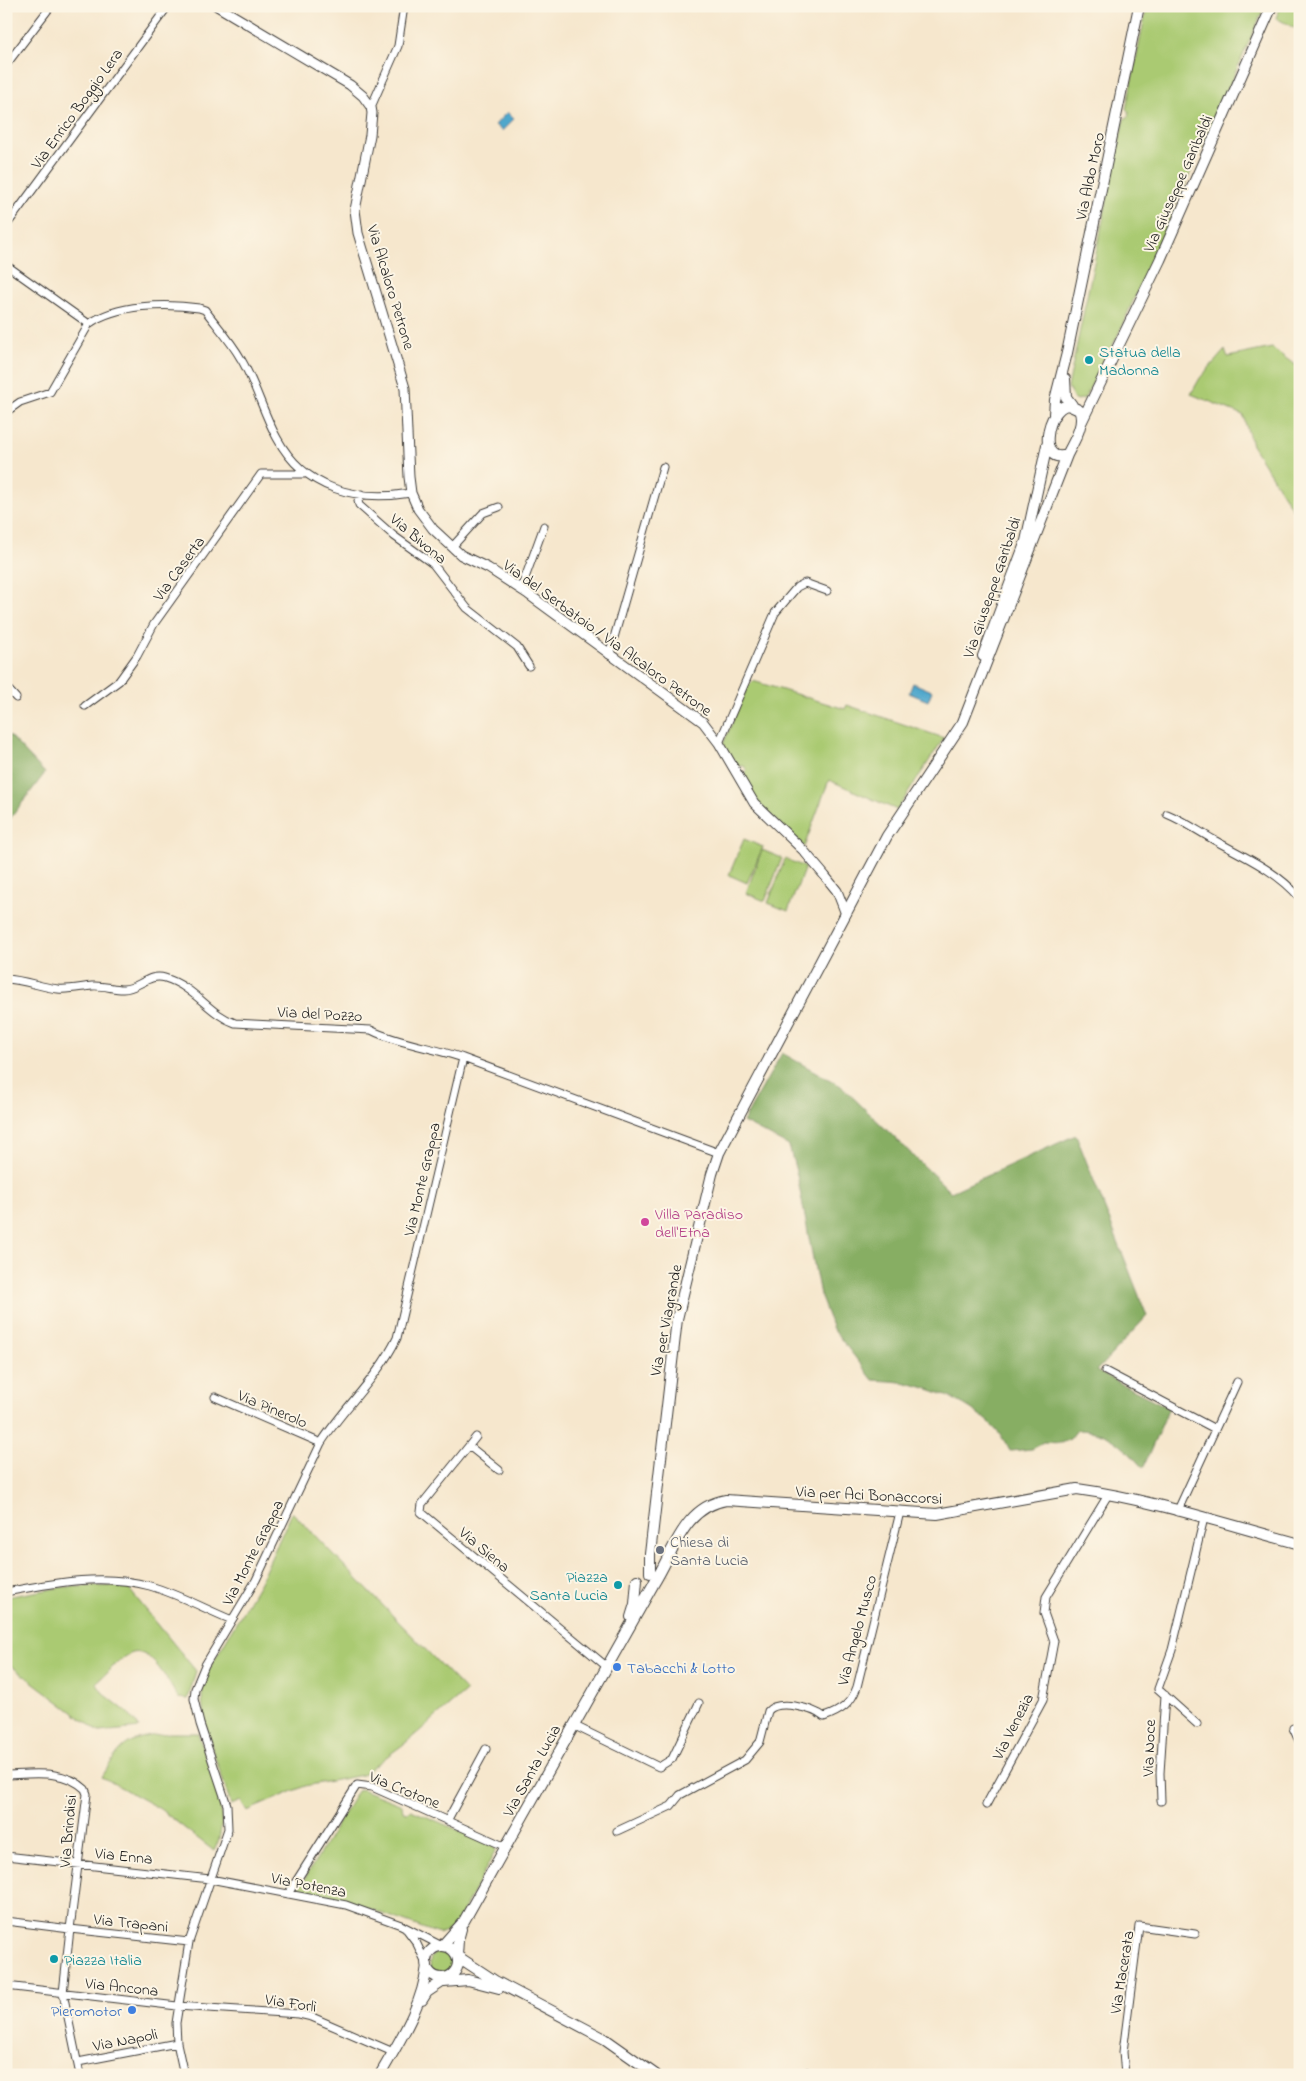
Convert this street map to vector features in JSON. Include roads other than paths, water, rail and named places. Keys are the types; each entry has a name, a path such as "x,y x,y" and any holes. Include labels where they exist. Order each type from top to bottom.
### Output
{"main road":[{"name":"Via Aldo Moro","path":"1067,353 1139,6"},
{"name":"Via Giuseppe Garibaldi","path":"775,1049 887,836 963,722 999,634 1067,455 1160,260 1272,6"},
{"path":"1067,353 1064,389 1073,406 1081,413 1081,424"},
{"name":"Via Giuseppe Garibaldi","path":"955,736 1026,541 1054,414 1055,400 1067,353"},
{"path":"1054,414 1062,406 1073,406 1086,400 1106,370"},
{"path":"1047,445 1056,456 1067,455"},
{"name":"Via per Viagrande","path":"625,1634 635,1604 648,1578 677,1319 712,1174 719,1154 775,1049"},
{"name":"Via per Aci Bonaccorsi","path":"648,1578 667,1560 690,1518 714,1502 726,1500 900,1512 952,1513 1077,1490 1108,1495 1204,1518 1300,1544"},
{"path":"625,1634 648,1578"},
{"name":"Via Santa Lucia","path":"464,1921 625,1634"},
{"path":"417,2007 424,1988 430,1952 442,1946 464,1921"},
{"path":"380,2075 427,1992 455,1971 458,1966 458,1940 464,1921"},
{"path":"442,1946 451,1949 457,1956 516,1992 605,2039 656,2075"},
{"path":"427,1965 436,1977 442,1980 481,1983 516,1992"}],"street":[{"path":"6,65 51,6"},
{"name":"Via Enrico Boggio Lera","path":"6,226 168,6"},
{"path":"217,6 350,85 363,96 371,107"},
{"name":"Via Alcaloro Petrone","path":"404,6 398,46 371,107 370,135 355,210 358,232 405,388 411,493"},
{"path":"6,265 89,324"},
{"path":"6,412 14,404 50,392 89,324 105,314 150,307 199,308 205,310 241,358 278,440 304,474 335,490 361,494 411,493"},
{"path":"609,655 663,467"},
{"name":"Via Caserta","path":"85,706 119,681 137,656 154,624 261,474 304,474"},
{"name":"Via del Serbatoio / Via Alcaloro Petrone","path":"411,493 423,516 461,555 488,568 521,589 703,722 719,743 754,803 803,850 825,876 837,891 846,914"},
{"name":"Via Bivona","path":"361,494 358,501 359,505 394,536 433,564 467,608 517,646 529,666"},
{"path":"452,547 483,513 499,508"},
{"path":"521,589 544,526"},
{"path":"719,743 775,613 797,587 806,583 826,590"},
{"path":"6,687 16,698"},
{"path":"1167,814 1191,824 1278,877 1300,898"},
{"name":"Via del Pozzo","path":"6,978 24,980 58,989 94,986 128,989 154,976 164,978 184,986 201,998 223,1019 235,1023 363,1029 464,1058 719,1154"},
{"name":"Via Monte Grappa","path":"184,2075 177,2043 178,2006 189,1942 210,1879 225,1842 228,1818 224,1795 196,1712 195,1689 202,1670 256,1580 320,1443 334,1423 386,1361 397,1338 464,1058"},
{"path":"1105,1370 1215,1429"},
{"path":"1177,1512 1237,1382"},
{"name":"Via Pinerolo","path":"215,1398 320,1443"},
{"name":"Via Siena","path":"476,1437 422,1504 421,1512 606,1666"},
{"path":"469,1446 499,1470"},
{"name":"Via Venezia","path":"986,1806 1043,1700 1054,1641 1044,1613 1046,1597 1108,1495"},
{"name":"Via Angelo Musco","path":"617,1831 671,1806 680,1795 745,1760 757,1748 768,1711 771,1708 777,1706 806,1708 824,1717 839,1712 848,1704 857,1686 900,1512"},
{"name":"Via Noce","path":"1161,1801 1160,1773 1165,1695 1158,1689 1172,1650 1204,1518"},
{"path":"6,1592 63,1582 92,1580 128,1582 151,1586 232,1620"},
{"path":"1165,1695 1196,1724"},
{"path":"573,1725 658,1767 672,1759 699,1703"},
{"path":"1294,1728 1300,1744"},
{"path":"447,1821 486,1749"},
{"name":"Via Brindisi","path":"6,1775 58,1775 75,1781 86,1789 87,1794 63,1993"},
{"name":"Via Crotone","path":"288,1894 357,1785 372,1787 506,1847"},
{"name":"Via Enna","path":"6,1856 210,1879"},
{"name":"Via Potenza","path":"210,1879 346,1905 401,1925 442,1946"},
{"name":"Via Trapani","path":"6,1921 70,1930 189,1942"},
{"path":"401,1925 416,1942 427,1965"},
{"name":"Via Macerata","path":"1125,2075 1123,2052 1139,1926 1195,1934"},
{"name":"Via Ancona","path":"6,1986 178,2006"},
{"path":"63,1993 80,2075"},
{"name":"Via Forlì","path":"178,2006 299,2014 312,2017 393,2052"},
{"name":"Via Napoli","path":"78,2062 177,2043"}],"water":[{"path":"507,112 514,119 502,131 495,125"},
{"path":"913,683 932,691 928,701 909,693"}],"place":[{"name":"Statua della Madonna","path":"1089,360"},
{"name":"Villa Paradiso dell'Etna","path":"645,1222"},
{"name":"Chiesa di Santa Lucia","path":"660,1550"},
{"name":"Piazza Santa Lucia","path":"618,1585"},
{"name":"Tabacchi & Lotto","path":"617,1667"},
{"name":"Piazza Italia","path":"54,1959"},
{"name":"Pieromotor","path":"132,2010"}]}
